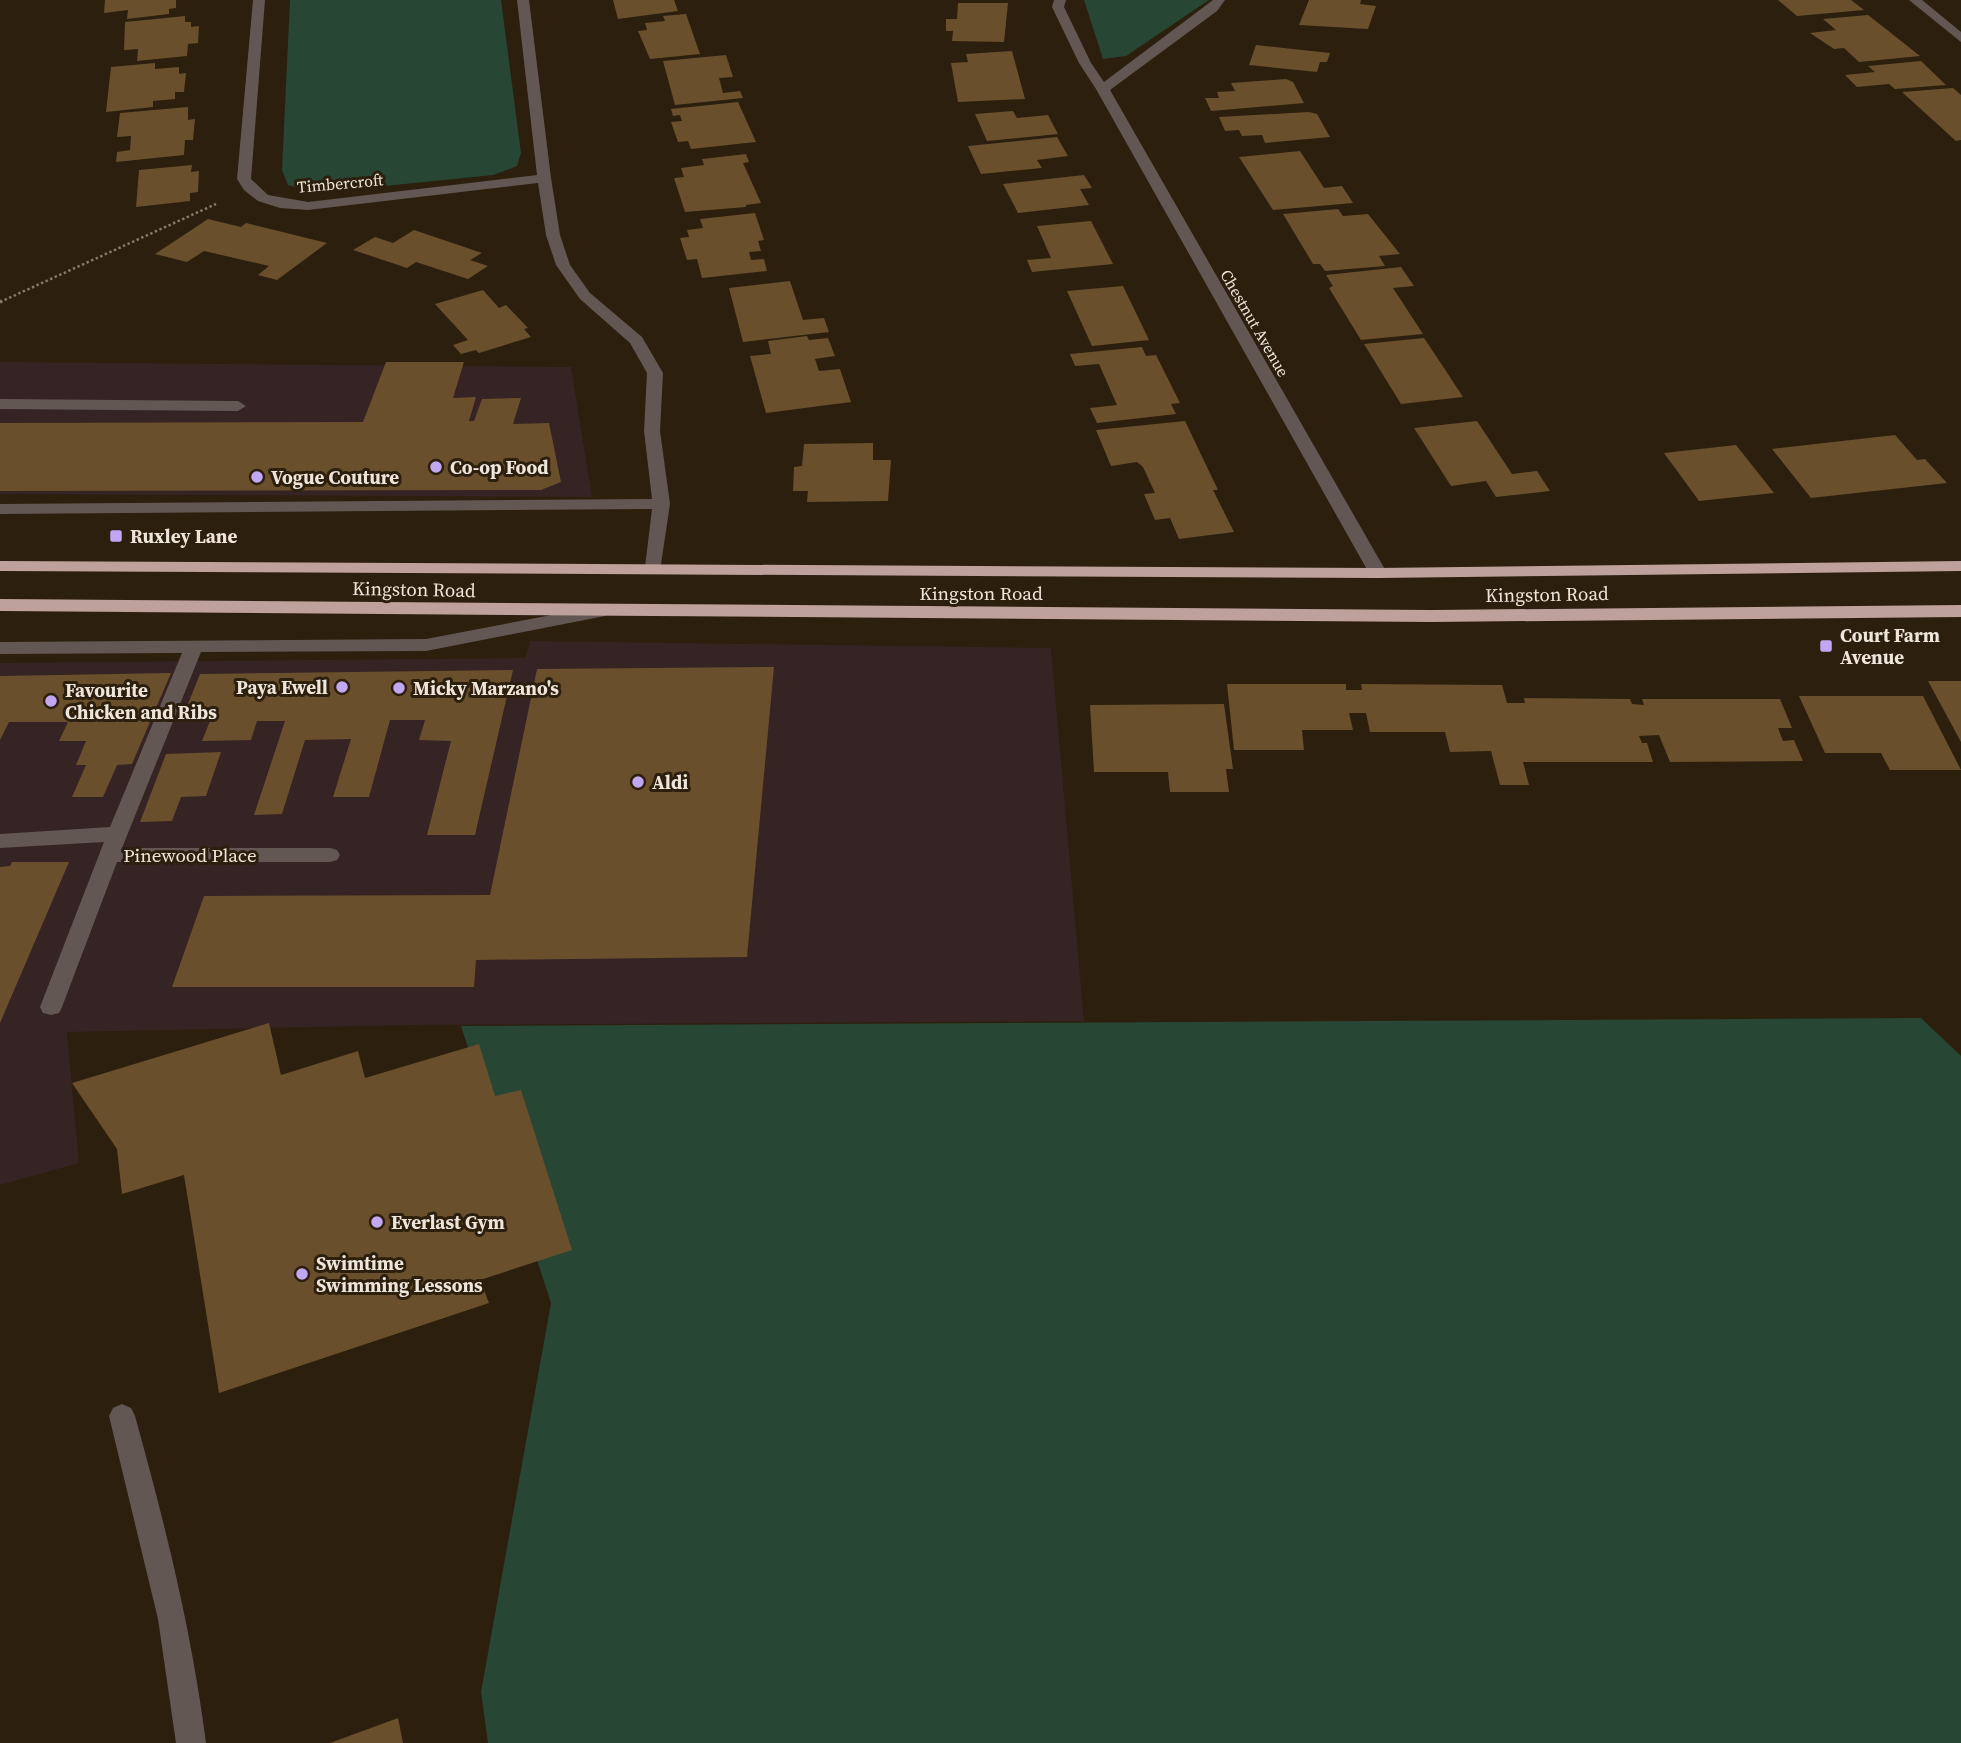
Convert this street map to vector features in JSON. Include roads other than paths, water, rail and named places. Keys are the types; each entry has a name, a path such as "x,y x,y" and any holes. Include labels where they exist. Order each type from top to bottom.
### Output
{"highway":[{"name":"Kingston Road","path":"0,566 654,567 1378,573 1961,566"},
{"name":"Kingston Road","path":"0,606 1432,616 1961,611"}],"street":[{"name":"Timbercroft","path":"259,0 244,179 248,190 281,205 308,206 544,178"},
{"path":"523,0 544,178 562,265 585,296 636,340 655,373 652,431 661,504 654,567"},
{"name":"Chestnut Avenue","path":"1060,0 1058,7 1085,63 1103,89 1378,573"},
{"path":"1103,89 1213,8 1219,0"},
{"path":"1915,0 1961,38"},
{"path":"0,404 238,406"},
{"path":"0,509 661,504"},
{"path":"0,648 426,645 599,612"},
{"name":"Pinewood Place","path":"195,645 115,834 109,855 330,855"},
{"path":"0,841 115,834"},
{"path":"51,1007 109,855"},
{"path":"122,1416 155,1536 187,1707 191,1743"}],"place":[{"name":"Co-op Food","path":"436,467"},
{"name":"Vogue Couture","path":"257,477"},
{"name":"Ruxley Lane","path":"116,536"},
{"name":"Court Farm Avenue","path":"1826,646"},
{"name":"Paya Ewell","path":"342,687"},
{"name":"Micky Marzano's","path":"399,688"},
{"name":"Favourite Chicken and Ribs","path":"51,701"},
{"name":"Aldi","path":"638,782"},
{"name":"Everlast Gym","path":"377,1222"},
{"name":"Swimtime Swimming Lessons","path":"302,1274"}]}
